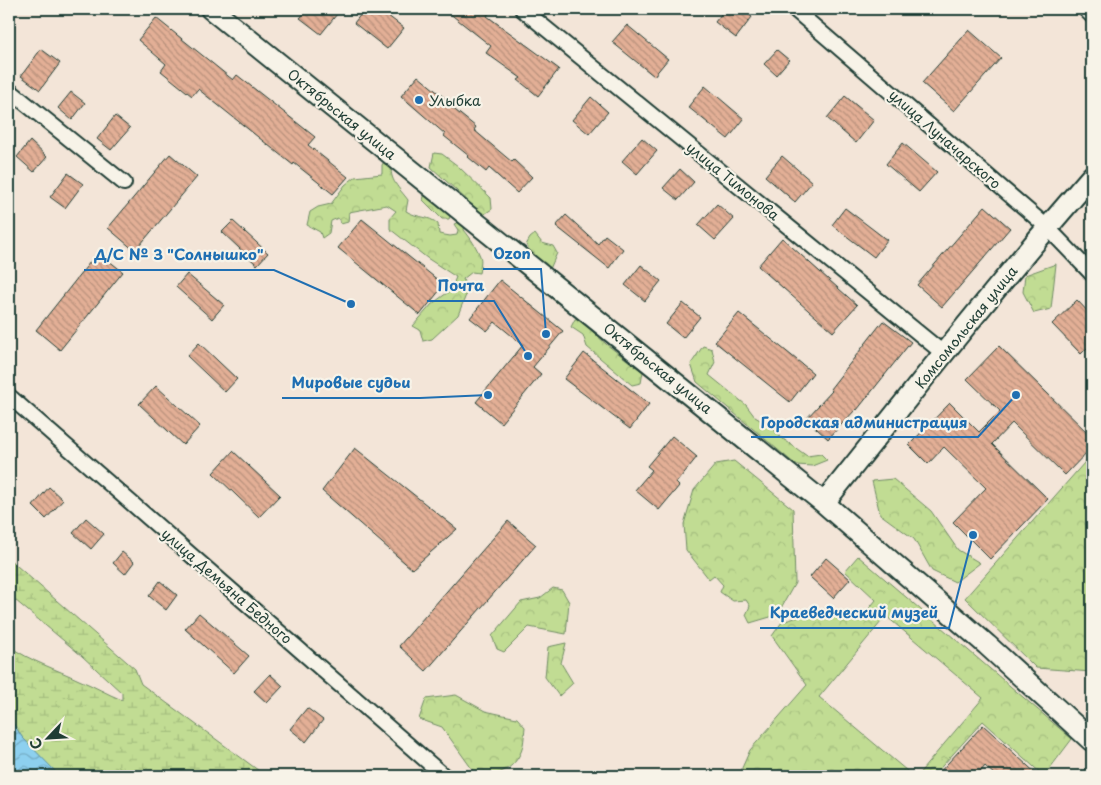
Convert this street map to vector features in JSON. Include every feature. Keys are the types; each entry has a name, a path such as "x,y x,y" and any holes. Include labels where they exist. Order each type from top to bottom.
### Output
{"street":[{"name":"Октябрьская улица","path":"211,9 824,503 987,645 1092,741"},
{"name":"улица Тимонова","path":"522,9 943,353"},
{"name":"улица Луначарского","path":"794,9 1048,227 1092,274"},
{"path":"1085,9 1092,16"},
{"path":"9,90 124,183"},
{"name":"Комсомольская улица","path":"824,503 943,353 1092,176"},
{"name":"улица Демьяна Бедного","path":"9,396 444,776"}],"green space":[{"path":"434,153 442,154 458,166 491,198 492,209 483,215 431,167"},
{"path":"385,160 392,165 393,179 408,200 406,211 434,221 438,224 439,234 450,236 457,235 458,230 454,224 461,221 465,224 464,230 481,258 479,273 472,272 463,279 468,290 458,315 432,339 423,341 420,330 413,326 432,304 451,290 456,277 427,258 390,229 390,218 396,211 387,205 349,212 348,222 341,224 338,218 331,221 329,233 322,238 320,232 307,225 310,212 318,207 331,204 345,185 355,177 382,174 382,165"},
{"path":"426,190 452,212 449,219 442,219 423,200"},
{"path":"535,234 542,243 553,246 557,253 550,269 534,256 526,245"},
{"path":"1056,264 1051,309 1034,313 1023,292 1025,275"},
{"path":"584,318 593,325 593,332 606,344 643,372 641,383 632,385 587,347 583,335 571,327 575,319"},
{"path":"703,346 712,349 715,362 709,375 746,405 755,417 772,427 779,436 807,456 821,454 827,460 812,466 796,465 697,382 691,364"},
{"path":"1092,454 1092,672 1036,668 965,598"},
{"path":"734,461 793,509 795,583 777,615 750,623 746,615 750,606 746,600 733,601 720,592 723,585 714,575 709,579 686,550 684,524 694,490 716,464"},
{"path":"893,479 931,511 958,550 980,563 955,582 932,571 914,539 880,514 872,481"},
{"path":"858,556 1072,739 1044,776 983,721 933,776 917,776 983,698 886,616 819,697 913,776 742,776 742,768 750,750 807,685 772,636 782,622 828,608 863,616 876,600 845,571"},
{"path":"9,559 135,669 141,684 266,776 58,775 22,737 9,717 9,646 34,660 122,700 122,693 82,656 9,595"},
{"path":"553,588 562,590 569,602 566,634 529,627 504,652 497,649 492,636 521,602 540,598"},
{"path":"566,643 561,663 573,683 559,696 545,677 548,647"},
{"path":"456,695 485,711 517,718 525,727 521,751 517,760 512,765 496,774 477,776 442,727 419,719 426,699"}],"water":[{"path":"9,717 22,737 58,774 63,776 9,776"}],"building":[{"path":"308,9 341,9 321,34 300,18"},
{"path":"365,9 379,9 404,28 387,49 354,23"},
{"path":"444,9 492,9 487,16 559,69 538,96 518,80 521,78 486,53 491,46"},
{"path":"725,9 742,9 752,17 736,38 715,22"},
{"path":"156,18 233,80 237,75 315,137 308,145 348,177 333,194 294,163 293,165 198,89 192,96 161,71 166,64 138,40"},
{"path":"627,25 668,59 654,76 612,42"},
{"path":"969,30 1001,58 954,111 922,83"},
{"path":"41,49 60,63 40,90 21,76"},
{"path":"777,50 789,60 776,75 764,64"},
{"path":"418,76 447,100 445,102 476,127 474,130 512,162 514,160 532,177 517,193 489,168 486,172 468,157 444,136 445,134 401,96"},
{"path":"705,86 744,119 728,139 688,107"},
{"path":"71,92 85,103 72,120 58,108"},
{"path":"845,96 874,120 856,143 827,118"},
{"path":"591,97 608,112 589,134 572,120"},
{"path":"115,116 130,128 111,150 97,139"},
{"path":"642,138 657,151 637,174 622,161"},
{"path":"30,141 47,157 34,172 17,157"},
{"path":"903,143 937,172 919,192 886,164"},
{"path":"170,154 197,177 135,251 108,228"},
{"path":"782,156 812,182 795,202 765,176"},
{"path":"680,169 694,182 678,200 663,188"},
{"path":"68,173 83,184 65,208 50,197"},
{"path":"717,204 734,219 715,240 698,225"},
{"path":"985,206 1010,228 942,307 917,285"},
{"path":"845,208 887,240 874,257 832,225"},
{"path":"566,215 598,244 605,235 623,249 609,268 556,226"},
{"path":"362,219 444,285 420,315 338,248"},
{"path":"233,221 268,253 257,265 222,232"},
{"path":"782,238 857,305 833,332 758,266"},
{"path":"98,252 123,272 60,350 36,330"},
{"path":"641,265 661,281 645,301 625,285"},
{"path":"187,274 224,305 212,319 176,287"},
{"path":"500,280 563,331 533,367 541,374 501,423 476,402 523,345 495,322 487,331 470,318"},
{"path":"1077,300 1092,316 1092,343 1081,354 1052,324"},
{"path":"683,303 700,317 683,338 666,324"},
{"path":"739,313 813,373 790,402 715,342"},
{"path":"883,321 911,342 857,410 828,439 806,419 832,391 830,389"},
{"path":"199,343 237,379 225,392 187,356"},
{"path":"999,346 1092,437 1092,447 1065,475 1012,423 992,444 1048,499 990,559 953,522 986,488 944,447 928,464 909,445 950,403 979,432 1000,411 967,379"},
{"path":"584,353 649,404 630,429 564,379"},
{"path":"156,386 200,426 183,445 139,404"},
{"path":"672,436 697,457 676,483 679,486 659,510 635,490 652,470 647,466"},
{"path":"355,448 457,529 412,569 322,491"},
{"path":"233,451 280,495 259,517 213,473"},
{"path":"49,487 63,500 46,519 33,506"},
{"path":"86,518 104,534 91,549 73,533"},
{"path":"508,521 536,545 426,671 399,646"},
{"path":"122,552 134,562 125,574 113,563"},
{"path":"826,558 850,579 833,598 810,577"},
{"path":"160,581 177,595 166,610 149,596"},
{"path":"199,613 249,656 234,673 185,629"},
{"path":"270,674 283,686 267,703 254,691"},
{"path":"307,708 323,720 306,742 290,729"},
{"path":"983,725 1039,776 996,776 985,766 977,776 936,776"}],"place":[{"name":"Улыбка","path":"419,100"},
{"name":"Д/С № 3 \"Солнышко\"","path":"351,304"},
{"name":"Ozon","path":"546,334"},
{"name":"Почта","path":"528,356"},
{"name":"Мировые судьи","path":"488,395"},
{"name":"Городская администрация","path":"1016,395"},
{"name":"Краеведческий музей","path":"973,535"}]}
